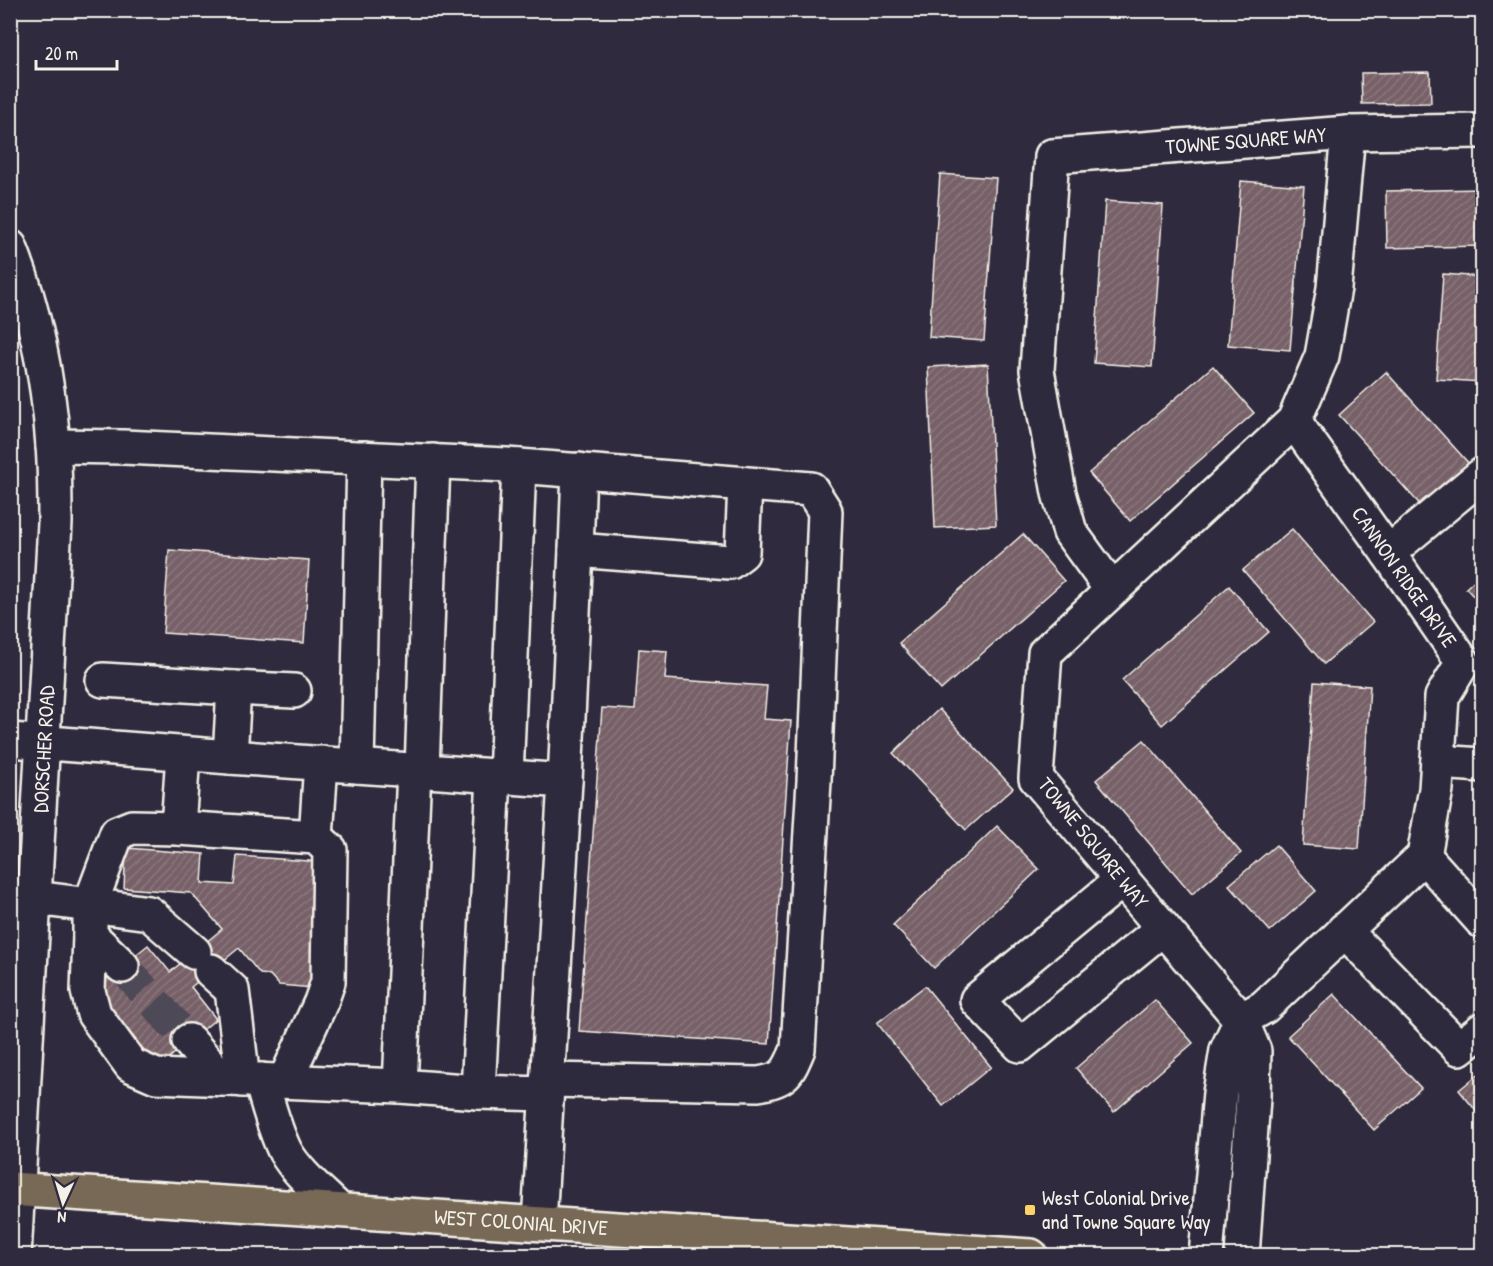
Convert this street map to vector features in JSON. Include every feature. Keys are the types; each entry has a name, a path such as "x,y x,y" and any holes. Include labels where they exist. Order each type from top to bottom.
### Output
{"highway":[{"name":"WEST COLONIAL DRIVE","path":"15,1189 1031,1256"}],"street":[{"path":"1348,133 1482,131"},
{"name":"TOWNE SQUARE WAY","path":"1112,590 1070,532 1059,494 1037,370 1052,156 1348,133 1334,288 1322,356 1294,421 1045,653 1036,778 1241,1020 1254,1051 1242,1256"},
{"name":"DORSCHER ROAD","path":"10,247 34,322 46,379 53,446 55,524 35,898 15,1189 15,1256"},
{"name":"CANNON RIDGE DRIVE","path":"1294,421 1388,554 1472,661 1442,697 1436,789 1424,856"},
{"path":"53,446 134,447 433,461 579,470 811,489 825,511 814,781 798,1049 789,1071 773,1082 758,1084 547,1087 478,1092 400,1086 253,1080 156,1076 131,1065 94,1014 88,991 90,920 117,833 132,827 316,837 330,850 328,982 321,1002 253,1080"},
{"path":"357,766 364,458"},
{"path":"400,1086 433,461"},
{"path":"478,1092 519,466"},
{"path":"539,1223 565,781 579,470"},
{"path":"1388,554 1482,475"},
{"path":"576,550 730,562 742,553 745,484"},
{"path":"104,680 294,691"},
{"path":"230,757 234,688"},
{"path":"10,740 565,781"},
{"path":"178,828 183,754"},
{"path":"1438,762 1482,765"},
{"path":"316,837 321,763"},
{"path":"1206,1256 1220,1093 1227,1050 1241,1020 1264,1006 1424,856 1482,921"},
{"path":"1122,880 977,1000 1020,1045 1162,928"},
{"path":"35,898 90,920 149,913 232,990 253,1080 286,1153 306,1178 339,1210"},
{"path":"90,920 122,966"},
{"path":"1344,930 1459,1048 1482,1030"},
{"path":"189,1041 253,1080"}],"building":[{"path":"1430,72 1431,103 1362,104 1361,73"},
{"path":"940,174 996,178 984,341 929,337"},
{"path":"1241,181 1304,186 1290,350 1228,345"},
{"path":"1482,189 1482,246 1387,248 1386,191"},
{"path":"1105,201 1163,205 1152,367 1094,363"},
{"path":"1443,274 1482,277 1482,382 1436,379"},
{"path":"988,364 996,525 935,528 928,367"},
{"path":"1213,366 1254,413 1130,521 1089,473"},
{"path":"1386,372 1472,467 1425,510 1339,415"},
{"path":"1292,529 1373,622 1324,664 1243,570"},
{"path":"1023,534 1064,581 941,690 899,643"},
{"path":"169,550 309,560 304,643 163,633"},
{"path":"1482,573 1482,606 1466,588"},
{"path":"1229,586 1269,632 1162,725 1122,680"},
{"path":"639,649 667,651 665,679 767,686 764,719 791,721 769,1044 579,1031 602,708 635,710"},
{"path":"1314,682 1370,686 1359,849 1303,845"},
{"path":"939,709 1013,788 966,830 893,753"},
{"path":"1144,740 1241,853 1192,894 1096,780"},
{"path":"997,826 1039,869 934,968 893,925"},
{"path":"1276,845 1316,891 1270,931 1229,885"},
{"path":"126,848 204,854 202,883 234,885 237,856 323,862 314,988 279,985 270,975 260,974 239,948 191,987 216,1019 163,1063 154,1062 94,989 148,945 170,972 222,929 191,893 124,888"},
{"path":"925,986 991,1067 943,1106 877,1023"},
{"path":"1334,994 1421,1088 1374,1130 1288,1036"},
{"path":"1155,1000 1193,1043 1114,1112 1076,1068"},
{"path":"1482,1071 1482,1118 1459,1090"}],"tunnel":[{"path":"122,966 189,1041"}],"place":[{"name":"West Colonial Drive and Towne Square Way","path":"1030,1210"}]}
